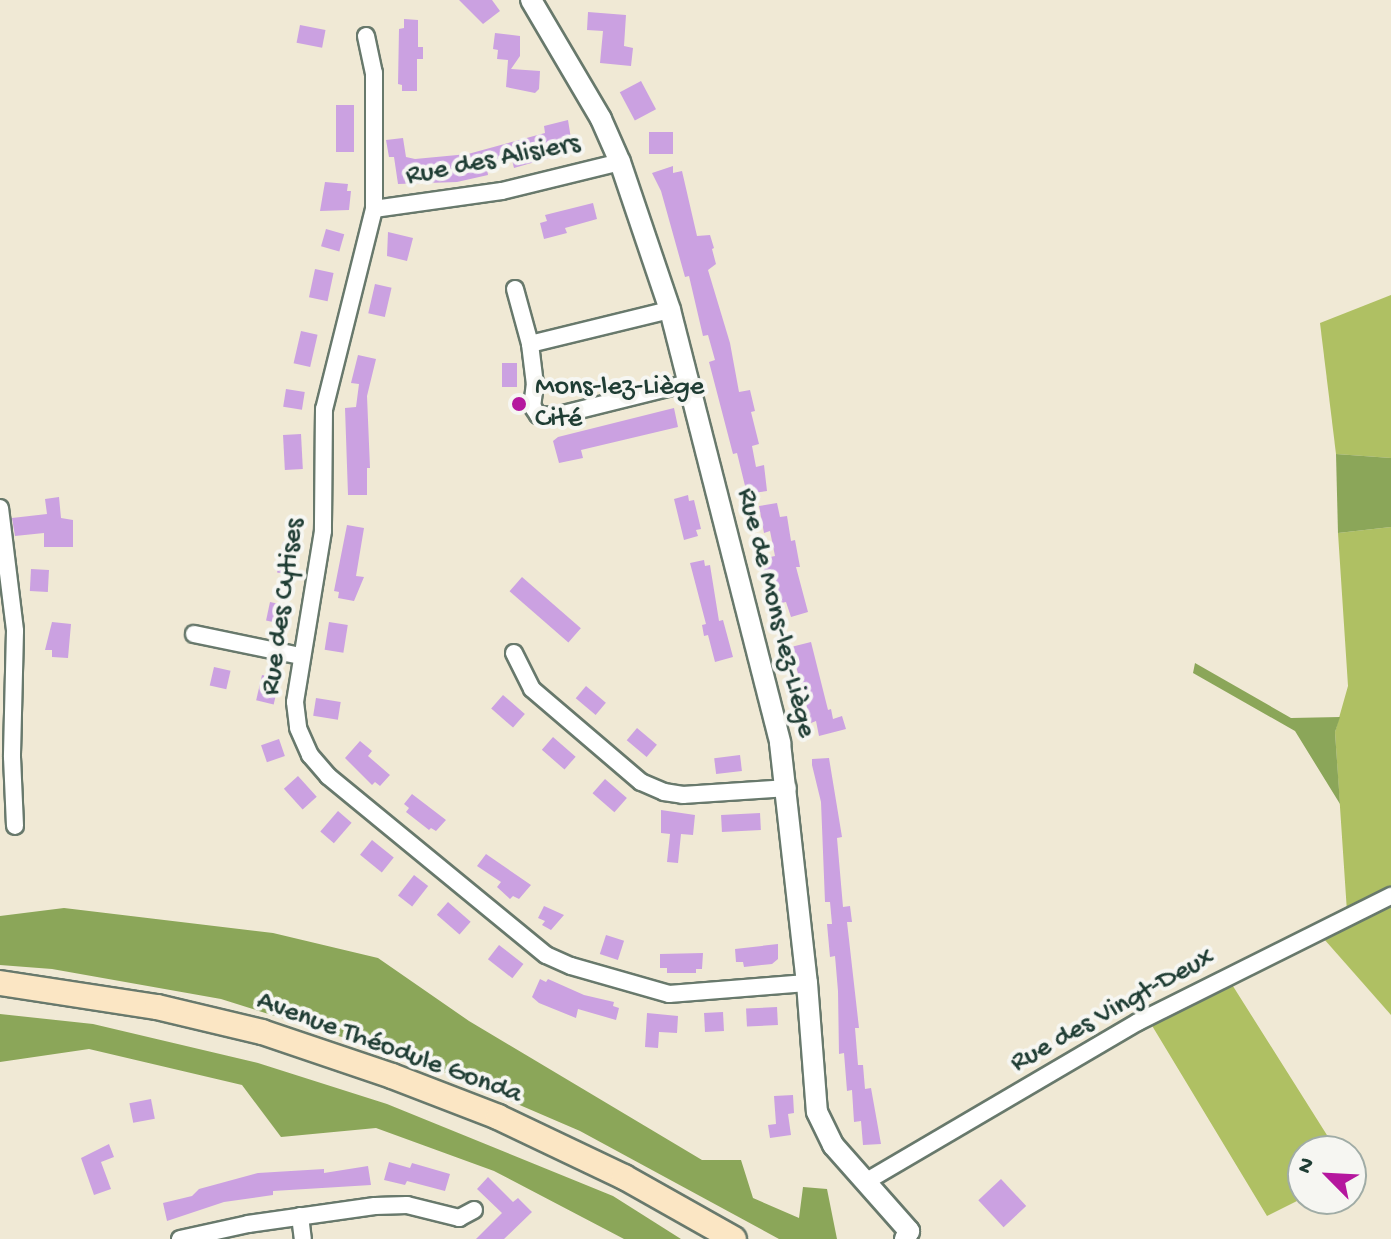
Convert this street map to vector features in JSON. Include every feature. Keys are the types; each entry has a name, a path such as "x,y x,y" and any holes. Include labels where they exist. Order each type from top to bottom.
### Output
{"main road":[{"name":"Avenue Théodule Gonda","path":"0,983 157,1007 262,1032 392,1076 498,1117 610,1170 734,1239"}],"street":[{"name":"Rue de Mons-lez-Liège","path":"531,0 601,119 620,162 670,310 770,702 788,788 817,1112 828,1138 910,1236"},
{"name":"Rue des Cytises","path":"366,36 374,73 374,209 324,409 323,531 300,656 295,702 298,728 310,755 328,776 546,955 571,966 669,994 807,983"},
{"name":"Rue des Alisiers","path":"374,209 502,191 620,162"},
{"path":"515,289 530,344 535,383 532,406 538,415 555,416 688,383"},
{"path":"530,344 670,310"},
{"path":"0,508 6,608 16,668 12,757 15,826"},
{"path":"194,634 300,656"},
{"path":"514,653 532,689 641,782 664,792 683,795 788,788"},
{"name":"Rue des Vingt-Deux","path":"865,1182 1138,1022 1391,896"},
{"path":"180,1239 300,1216 396,1204 459,1218 474,1210"},
{"path":"300,1216 303,1239"}],"green space":[{"path":"1391,295 1391,458 1336,454 1320,323"},
{"path":"1336,454 1391,458 1391,527 1338,533"},
{"path":"1391,527 1391,891 1347,912 1335,732 1348,686 1338,533"},
{"path":"1195,663 1291,718 1340,717 1335,732 1340,804 1295,731 1193,673"},
{"path":"1391,902 1391,1015 1324,939"},
{"path":"64,908 273,933 378,958 469,1021 702,1160 741,1160 753,1198 799,1218 803,1187 827,1189 837,1239 779,1239 580,1131 418,1061 221,999 52,969 0,965 0,916"},
{"path":"1231,983 1327,1135 1287,1135 1287,1206 1267,1216 1151,1024"},
{"path":"0,1014 93,1024 258,1063 387,1104 613,1196 681,1239 624,1239 494,1171 376,1128 281,1137 242,1085 89,1049 0,1062"}],"building":[{"path":"459,0 492,0 500,11 483,24"},
{"path":"588,12 626,15 624,46 633,48 631,66 600,63 603,31 587,30"},
{"path":"404,19 418,20 418,47 423,47 423,59 417,59 417,91 402,91 402,85 398,84 399,29 404,28"},
{"path":"300,25 326,30 322,48 297,43"},
{"path":"495,33 520,36 520,56 511,69 540,71 539,89 535,93 506,87 508,60 497,59 498,50 493,49"},
{"path":"641,81 656,109 635,121 620,92"},
{"path":"336,105 354,105 354,152 336,152"},
{"path":"568,120 573,151 514,168 512,160 487,168 488,175 457,182 398,184 394,157 389,157 386,140 403,138 406,157 415,159 468,154 545,133 544,126"},
{"path":"649,132 673,132 673,154 649,154"},
{"path":"673,166 673,173 682,171 697,236 710,235 714,248 716,264 708,270 730,343 739,392 750,390 755,411 751,412 759,444 752,446 756,467 764,465 767,491 747,494 737,453 733,454 709,362 715,360 708,335 703,336 689,276 685,277 661,191 652,173"},
{"path":"325,182 348,184 347,191 351,191 349,210 320,211"},
{"path":"593,203 597,219 565,228 567,233 544,239 540,223 547,221 545,215"},
{"path":"326,229 344,234 339,252 321,246"},
{"path":"388,232 413,238 407,261 387,256"},
{"path":"315,269 334,273 328,301 309,297"},
{"path":"375,284 392,288 385,317 368,313"},
{"path":"301,331 318,335 310,367 294,363"},
{"path":"358,355 376,359 367,396 370,468 367,468 367,495 348,495 345,408 356,407 359,384 351,383"},
{"path":"502,363 517,363 517,387 502,387"},
{"path":"286,389 305,392 302,410 283,407"},
{"path":"674,408 678,427 581,450 583,458 559,463 553,441 558,437"},
{"path":"301,434 303,469 285,470 283,435"},
{"path":"688,495 689,501 694,500 701,529 696,530 698,536 684,540 674,499"},
{"path":"59,497 61,518 73,520 73,547 44,547 44,533 15,536 12,518 47,514 45,499"},
{"path":"777,503 780,517 787,516 791,541 795,540 800,567 796,567 808,612 791,617 786,602 781,603 774,578 770,578 769,573 764,574 761,559 775,556 770,531 764,533 759,506"},
{"path":"347,525 364,528 356,576 364,577 354,601 338,598 339,592 334,591"},
{"path":"283,542 299,545 293,575 277,572"},
{"path":"704,560 705,566 710,565 719,621 723,620 733,657 715,662 708,635 704,636 702,625 706,624 690,563"},
{"path":"31,569 49,570 48,592 30,591"},
{"path":"522,577 581,628 568,643 510,591"},
{"path":"270,602 289,606 285,625 266,621"},
{"path":"52,622 71,624 68,658 52,657 52,650 45,650"},
{"path":"329,622 348,625 343,653 325,650"},
{"path":"811,642 828,710 831,709 833,719 842,716 846,729 819,736 816,721 811,723 791,647"},
{"path":"214,667 231,671 226,689 210,686"},
{"path":"262,675 280,679 274,704 256,700"},
{"path":"586,686 606,703 596,715 576,698"},
{"path":"503,695 525,714 513,728 491,709"},
{"path":"316,698 341,702 338,720 313,716"},
{"path":"637,728 657,745 647,757 627,740"},
{"path":"553,737 576,757 564,770 542,750"},
{"path":"279,739 285,756 267,762 261,745"},
{"path":"360,741 372,751 368,756 390,775 380,786 375,782 372,785 345,758"},
{"path":"740,755 742,771 716,774 714,758"},
{"path":"829,758 842,837 837,838 843,907 850,906 852,922 847,922 859,1028 855,1028 858,1065 863,1065 865,1089 871,1088 881,1144 863,1145 861,1121 854,1122 852,1090 847,1091 844,1053 839,1054 838,991 835,956 830,957 827,924 832,924 830,902 825,902 821,802 812,765 812,759"},
{"path":"298,776 317,797 303,810 284,789"},
{"path":"605,779 627,798 614,812 593,793"},
{"path":"412,794 446,820 436,831 429,830 406,812 409,808 404,804"},
{"path":"661,810 695,815 693,835 681,834 678,863 667,862 670,834 661,833"},
{"path":"338,811 352,823 334,843 320,831"},
{"path":"760,813 761,830 722,832 721,815"},
{"path":"372,840 394,858 382,872 360,855"},
{"path":"486,854 531,885 519,899 513,896 510,899 497,887 501,882 477,866"},
{"path":"414,875 428,886 412,907 398,895"},
{"path":"448,902 471,922 459,935 437,915"},
{"path":"544,906 564,915 551,930 542,925 545,921 538,918"},
{"path":"606,935 624,941 618,960 600,954"},
{"path":"778,944 778,959 772,964 744,967 743,962 736,962 735,949"},
{"path":"499,945 523,964 512,978 488,959"},
{"path":"703,953 702,969 696,969 696,973 667,973 667,968 660,968 660,954"},
{"path":"540,979 614,1002 613,1006 619,1008 616,1020 578,1009 576,1018 539,1003 532,997"},
{"path":"777,1007 778,1025 747,1027 746,1009"},
{"path":"723,1012 724,1031 705,1032 704,1013"},
{"path":"647,1013 678,1016 677,1033 659,1032 658,1048 645,1047"},
{"path":"793,1095 794,1113 788,1114 791,1135 770,1138 768,1125 776,1124 774,1096"},
{"path":"151,1099 155,1119 133,1123 129,1103"},
{"path":"109,1144 114,1157 101,1162 111,1189 94,1195 81,1158"},
{"path":"389,1162 410,1168 412,1163 450,1174 445,1191 407,1181 405,1185 384,1180"},
{"path":"368,1166 371,1185 273,1191 273,1195 224,1202 167,1221 163,1203 192,1196 199,1189 258,1173 324,1169 324,1173"},
{"path":"488,1177 513,1202 518,1198 532,1212 504,1239 476,1239 502,1213 477,1189"},
{"path":"1001,1179 1026,1206 1004,1227 978,1200"}],"place":[{"name":"Mons-lez-Liège Cité","path":"519,404"}]}
